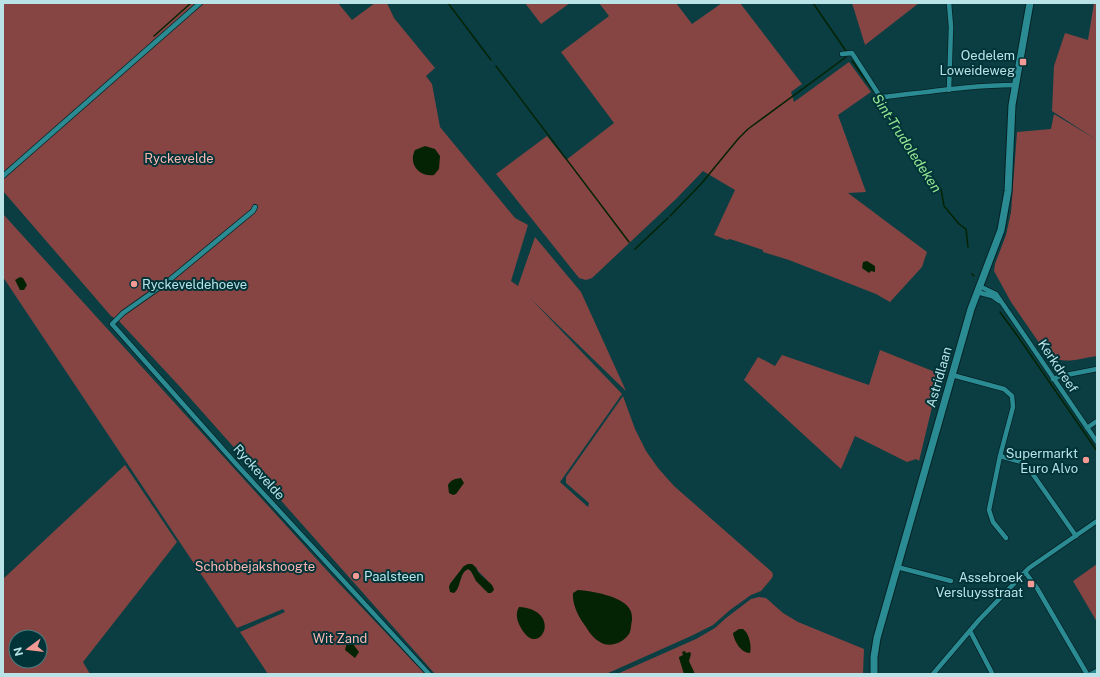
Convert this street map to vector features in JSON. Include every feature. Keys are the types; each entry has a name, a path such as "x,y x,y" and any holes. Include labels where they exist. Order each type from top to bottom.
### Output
{"main road":[{"name":"Astridlaan","path":"874,674 874,657 877,638 897,567 971,309 997,241 1004,215 1008,191 1012,105 1030,3"}],"street":[{"path":"3,176 200,3"},
{"path":"949,3 951,26 949,90"},
{"path":"842,54 852,53 879,94 885,97 983,86 1005,84 1015,85"},
{"name":"Ryckevelde","path":"255,207 167,282 123,313 112,324 237,465 429,674"},
{"name":"Kerkdreef","path":"978,289 1001,302 1097,442"},
{"path":"1053,379 1060,376 1097,369"},
{"path":"952,375 1004,390 1012,396 1013,407 1000,456 989,510 993,522 1006,538"},
{"path":"1087,428 1097,421"},
{"path":"1000,456 1025,463 1076,536"},
{"path":"933,674 970,631 1025,572 1097,521"},
{"path":"897,567 951,581"},
{"path":"1025,572 1037,588 1087,674"},
{"path":"970,631 992,673"},
{"path":"1091,674 1097,671"}],"green space":[{"name":"Ryckevelde","path":"3,3 338,3 352,20 375,3 387,3 394,18 435,68 426,76 432,84 440,127 515,218 528,225 511,281 518,286 535,237 581,292 626,391 531,299 622,394 560,482 588,507 589,503 566,483 566,477 623,396 635,429 646,451 658,468 674,486 772,572 772,578 761,591 751,595 730,610 713,625 606,674 435,674 182,389 119,321 111,316 3,191","holes":["464,566 476,567 487,580 482,585 468,569 464,571 459,583 450,584"]},
{"path":"525,3 570,3 541,24"},
{"path":"599,3 676,3 692,24 722,3 740,3 802,84 791,92 794,102 849,62 871,92 838,115 866,192 848,193 927,252 922,267 890,302 876,294 789,260 763,252 763,250 714,235 735,190 703,171 676,199 592,278 586,280 579,278 496,174 547,136 566,160 614,123 561,52 609,16"},
{"path":"852,3 919,3 865,45"},
{"path":"1094,3 1097,3 1097,140 1052,111 1054,66 1065,33 1088,40"},
{"path":"1054,114 1097,140 1097,356 1075,360 1056,359 1044,350 1011,302 994,271 995,264 1006,235 1011,212 1017,132 1051,129"},
{"name":"Schobbejakshoogte","path":"3,214 332,576 425,674 268,674 240,632 285,612 283,609 237,628 3,277"},
{"path":"880,350 940,374 919,461 916,459 907,462 855,436 841,469 744,380 758,357 775,366 782,355 869,385"},
{"path":"125,465 177,542 83,662 90,674 3,674 3,579"},
{"path":"1097,564 1097,622 1073,581"},
{"path":"759,597 766,598 783,613 798,622 864,649 863,674 617,674 696,639 715,628 751,599"}],"shaded area":[{"path":"425,146 435,149 440,156 439,169 434,175 420,172 414,165 413,155 415,150"},
{"path":"867,261 875,266 875,272 871,271 869,273 862,268 863,262"},
{"path":"20,277 23,278 27,285 24,290 20,290 15,280"},
{"path":"461,478 464,483 456,494 453,495 449,493 449,483 453,480"},
{"path":"472,564 492,585 494,590 491,593 488,593 476,581 471,571 468,569 461,577 458,587 454,593 450,592 450,584 464,566"},
{"path":"578,590 613,597 620,600 629,608 632,618 630,632 626,638 615,644 608,645 598,641 589,632 576,611 573,593"},
{"path":"519,607 533,610 541,616 545,624 544,631 540,637 535,639 528,637 521,628 517,618"},
{"path":"739,629 743,629 745,631 750,640 750,653 741,649 735,640 733,633"},
{"path":"350,640 359,652 355,658 345,650 347,642"},
{"path":"685,651 686,653 690,652 691,654 689,661 695,674 684,674 679,657 683,655 682,652"}],"waterway":[{"path":"154,36 191,3"},
{"path":"448,3 491,60"},
{"name":"Sint-Trudoledeken","path":"813,3 846,51"},
{"path":"670,216 701,184 748,129 846,57"},
{"name":"Sint-Trudoledeken","path":"852,61 896,122 901,133 941,189 944,206 959,224 966,229 968,247"},
{"path":"496,66 629,242"},
{"path":"635,249 668,218"},
{"name":"Sint-Trudoledeken","path":"1000,312 1097,451"}],"place":[{"name":"Oedelem Loweideweg","path":"1023,62"},
{"name":"Ryckeveldehoeve","path":"134,284"},
{"name":"Supermarkt Euro Alvo","path":"1086,460"},
{"name":"Paalsteen","path":"356,576"},
{"name":"Assebroek Versluysstraat","path":"1031,584"}],"park label":[{"name":"Wit Zand","path":"340,638"}]}
